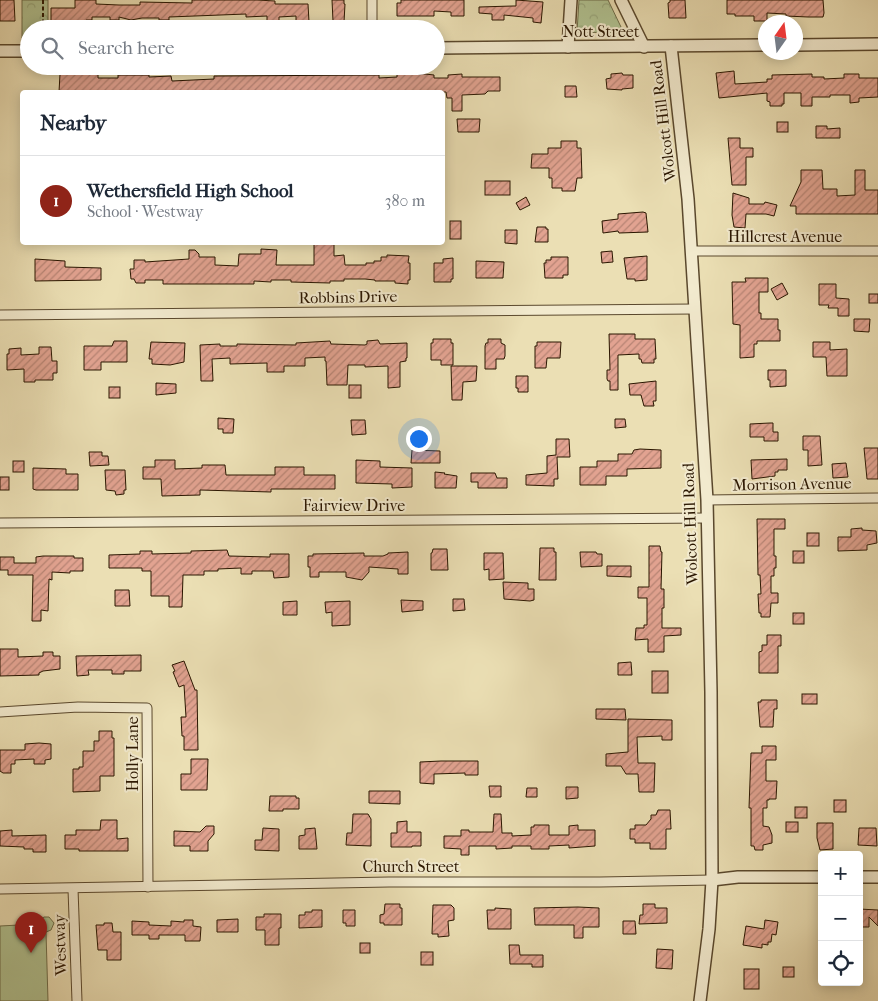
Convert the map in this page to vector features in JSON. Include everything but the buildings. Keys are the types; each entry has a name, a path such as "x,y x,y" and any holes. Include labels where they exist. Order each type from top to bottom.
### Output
{"street":[{"path":"372,0 372,20"},
{"path":"568,47 571,0"},
{"name":"Wolcott Hill Road","path":"621,0 644,47"},
{"path":"803,45 878,44"},
{"name":"Nott Street","path":"445,48 758,45"},
{"name":"Wolcott Hill Road","path":"671,46 683,148 692,251 707,500 712,692 712,880 700,1001"},
{"path":"0,51 20,51"},
{"name":"Hillcrest Avenue","path":"692,251 878,251"},
{"name":"Robbins Drive","path":"0,315 696,309"},
{"name":"Morrison Avenue","path":"707,500 878,498"},
{"name":"Fairview Drive","path":"0,523 707,518"},
{"name":"Holly Lane","path":"0,712 78,707 147,708 148,887"},
{"name":"Church Street","path":"0,889 389,882 600,882 712,880 738,877 818,877"},
{"path":"863,877 878,877"},
{"name":"Westway","path":"73,889 77,1001"}],"path":[{"path":"43,0 43,20"}],"green space":[{"path":"22,0 48,0 48,20 22,20"},
{"path":"579,0 608,0 621,27 619,33 577,32"},
{"path":"44,917 49,917 54,923 51,930 46,932 48,1001 0,1001 0,926 38,924"}],"place":[{"name":"Wethersfield High School","path":"31,953"}]}
